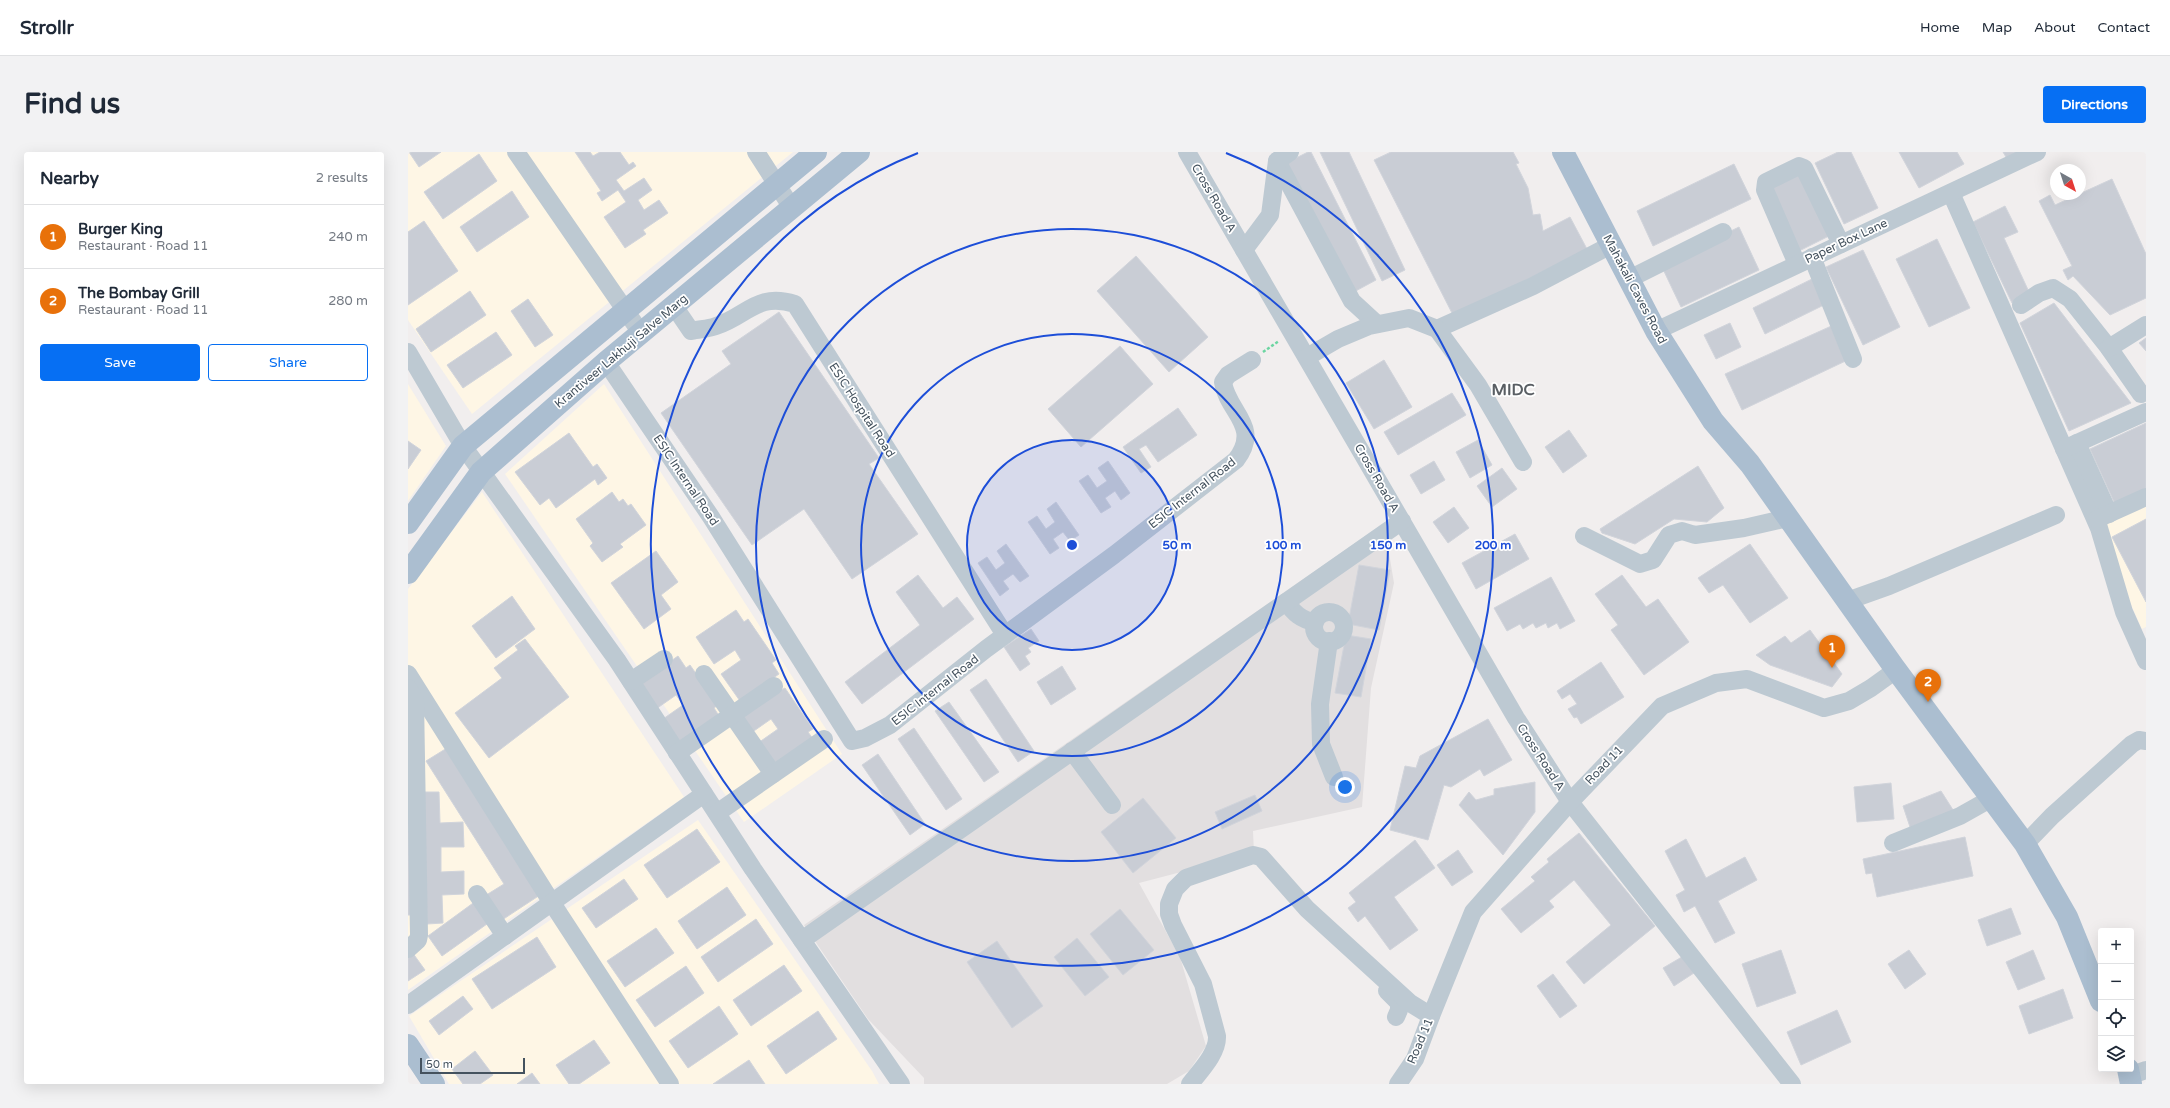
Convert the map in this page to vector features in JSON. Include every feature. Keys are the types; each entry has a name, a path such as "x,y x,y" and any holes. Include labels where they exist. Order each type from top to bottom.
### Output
{"main road":[{"path":"408,523 463,446 624,310 816,152"},
{"name":"Krantiveer Lakhuji Salve Marg","path":"408,573 481,472 640,333 859,152"},
{"name":"Mahakali Caves Road","path":"1563,152 1656,331 1714,421 1750,464 1896,670 2026,844 2067,917 2101,1000"},
{"path":"408,1045 434,1084"}],"street":[{"path":"516,152 640,333"},
{"path":"756,152 792,208"},
{"name":"Cross Road A","path":"1187,152 1516,718 1570,802 1792,1084"},
{"name":"Paper Box Lane","path":"1656,331 1743,282 1805,261 2037,152"},
{"path":"1244,250 1270,215 1284,157"},
{"path":"1284,157 1352,302 1377,324"},
{"path":"1841,244 1804,168 1799,166 1766,182 1765,190 1805,261 1853,359"},
{"path":"1950,192 2071,446 2102,517 2124,612 2146,661"},
{"path":"1629,279 1723,232"},
{"path":"1437,329 1533,286 1611,245"},
{"path":"1697,302 1743,282"},
{"path":"2021,304 2039,293 2053,288 2070,299 2109,348 2141,394"},
{"name":"ESIC Hospital Road","path":"674,306 692,331 717,326 754,304 781,300 795,304 1006,635"},
{"path":"1307,357 1338,339 1377,324 1409,318 1437,329 1478,385 1523,462"},
{"path":"2109,348 2146,325"},
{"path":"408,352 463,446 631,681 704,794 900,1084"},
{"name":"ESIC Internal Road","path":"606,362 711,517 852,741 865,738 890,725 1236,460 1243,450 1246,440 1244,427 1240,415 1224,392 1223,382 1228,376 1252,360"},
{"path":"2071,446 2146,412"},
{"path":"2102,517 2146,497"},
{"path":"1847,601 1890,586 2056,514"},
{"path":"1584,536 1640,564 1653,560 1669,535 1682,531 1695,534 1744,528 1788,518"},
{"path":"802,940 1402,521"},
{"path":"1286,602 1293,612 1308,621 1315,622"},
{"path":"1330,612 1338,615 1342,619 1342,634 1329,642 1320,639 1317,636 1315,622 1321,614 1330,612"},
{"path":"1329,642 1320,704 1321,744 1334,777"},
{"path":"631,681 664,659"},
{"name":"Road 11","path":"1398,1084 1415,1059 1473,912 1570,802 1662,706 1716,683 1747,679 1824,708 1849,701 1872,688 1896,670"},
{"path":"408,674 552,903 670,1084"},
{"path":"704,674 773,774"},
{"path":"677,753 774,686"},
{"path":"408,688 415,700 419,935 418,940 408,949"},
{"path":"717,813 824,739"},
{"path":"2026,844 2052,816 2132,744 2139,740 2146,742"},
{"path":"1072,751 1112,805"},
{"path":"408,1004 704,794"},
{"path":"1893,844 1960,816 1992,798"},
{"path":"1190,1084 1217,1043 1203,984 1173,925 1169,914 1170,900 1175,889 1191,876 1256,854 1261,857 1305,908 1410,1003 1431,1016"},
{"path":"477,894 505,936"},
{"path":"1305,908 1302,912 1306,918 1397,1000 1400,1006 1396,1017"}],"path":[{"path":"1252,360 1292,332"}],"shaded area":[{"path":"408,152 793,152 472,414 408,320"},
{"path":"408,384 446,446 408,501"},
{"path":"604,384 842,754 744,822 505,474"},
{"path":"482,492 684,797 408,990 408,589"},
{"path":"2146,501 2146,627 2142,629 2095,526"},
{"path":"1384,523 1394,583 1371,688 1362,807 1253,831 1254,853 1139,883 1180,957 1206,1046 1189,1071 1167,1084 924,1084 924,1078 868,1019 804,925"},
{"path":"698,820 872,1071 879,1084 449,1084 409,1016"}],"building":[{"path":"409,152 441,152 419,167"},
{"path":"575,152 590,152 593,156 600,152 620,152 629,165 633,162 636,166 616,180 624,191 644,178 652,190 638,200 644,210 659,200 668,213 643,230 646,234 625,248 604,217 626,202 618,190 602,201 597,193 601,191"},
{"path":"1308,152 1311,152 1376,280 1352,293 1286,163"},
{"path":"1320,152 1349,152 1405,270 1382,281"},
{"path":"1391,152 1513,152 1519,163 1516,164 1528,188 1533,215 1540,214 1543,231 1570,217 1587,249 1454,317 1374,160"},
{"path":"1838,152 1851,152 1878,208 1844,224 1815,163"},
{"path":"1899,152 1957,152 1964,164 1919,188"},
{"path":"2003,152 2030,152 2010,164"},
{"path":"479,154 497,181 443,219 424,192"},
{"path":"1734,164 1751,199 1653,246 1637,211"},
{"path":"1800,169 1831,235 1799,251 1767,185"},
{"path":"2112,179 2146,254 2146,298 2110,315 2073,276 2068,280 2063,270 2072,266 2039,201 2050,195 2050,200 2052,200 2055,205 2066,200 2086,200 2086,191"},
{"path":"512,191 529,217 477,252 460,227"},
{"path":"2005,206 2018,232 2004,238 2030,294 2012,303 1973,222"},
{"path":"424,221 458,271 408,305 408,232"},
{"path":"1739,227 1759,270 1681,307 1661,265"},
{"path":"1937,239 1970,308 1929,327 1896,259"},
{"path":"1863,250 1900,327 1863,345 1826,267"},
{"path":"1136,256 1208,337 1169,372 1097,291"},
{"path":"1816,277 1828,303 1765,334 1753,308"},
{"path":"470,291 486,315 431,352 416,329"},
{"path":"528,299 553,335 535,347 511,311"},
{"path":"2054,303 2131,403 2069,431 2020,323"},
{"path":"779,312 879,458 869,464 918,534 852,579 804,509 752,545 661,413 731,364 722,351"},
{"path":"1730,323 1741,347 1716,359 1704,335"},
{"path":"1838,323 1854,357 1742,410 1725,374"},
{"path":"496,332 512,355 463,388 447,365"},
{"path":"2146,338 2146,351 2139,343"},
{"path":"1120,346 1153,384 1081,447 1048,409"},
{"path":"1384,360 1412,407 1374,429 1346,383"},
{"path":"1452,393 1466,415 1398,455 1384,432"},
{"path":"1178,408 1197,435 1158,462 1146,445 1139,449 1151,467 1141,473 1123,447"},
{"path":"2146,423 2146,490 2115,504 2090,449"},
{"path":"1569,430 1587,456 1563,473 1545,447"},
{"path":"569,433 593,467 597,464 607,478 598,485 595,479 556,508 549,498 540,505 515,472"},
{"path":"1478,440 1492,465 1470,478 1456,452"},
{"path":"408,441 421,450 408,469"},
{"path":"1108,461 1130,493 1121,500 1115,491 1105,498 1111,507 1101,513 1079,481 1088,475 1097,488 1107,481 1098,468"},
{"path":"1434,461 1445,480 1421,494 1410,475"},
{"path":"1698,466 1724,508 1707,522 1674,519 1635,544 1602,533 1600,529"},
{"path":"1502,468 1517,489 1492,507 1477,486"},
{"path":"612,492 619,502 623,499 628,506 631,504 646,525 620,544 623,547 602,562 590,546 593,543 576,519"},
{"path":"1056,502 1079,535 1070,541 1063,532 1053,539 1059,548 1050,554 1028,522 1037,516 1046,529 1055,522 1047,509"},
{"path":"1454,507 1469,528 1448,543 1433,522"},
{"path":"2146,519 2146,602 2112,537"},
{"path":"1515,534 1529,559 1476,589 1462,563"},
{"path":"1006,544 1029,576 1020,582 1013,574 1003,581 1009,589 1000,596 978,563 987,557 996,570 1005,563 997,551"},
{"path":"1750,544 1788,598 1750,623 1723,585 1709,593 1698,578"},
{"path":"656,551 678,582 661,595 671,609 644,629 611,583"},
{"path":"1359,565 1390,570 1379,630 1348,624"},
{"path":"918,575 943,608 957,597 974,619 862,704 845,682 920,625 896,592"},
{"path":"1622,575 1646,607 1658,599 1689,642 1644,675 1611,630 1618,625 1595,594"},
{"path":"1551,577 1575,621 1560,629 1557,623 1548,628 1546,623 1536,628 1533,623 1523,629 1520,624 1507,631 1494,608"},
{"path":"512,596 535,629 496,658 472,626"},
{"path":"736,610 744,622 748,619 776,660 772,663 779,674 740,701 721,674 741,660 735,650 714,664 696,637"},
{"path":"1031,629 1039,641 1028,648 1031,652 1025,656 1030,664 1020,671 1004,647"},
{"path":"1810,630 1842,674 1832,687 1770,665 1756,655 1785,636 1791,643"},
{"path":"1346,635 1371,639 1361,697 1335,693"},
{"path":"525,639 569,697 489,758 455,713 502,678 494,668 518,650 515,646"},
{"path":"678,656 686,668 690,665 718,705 714,708 721,719 681,746 663,719 683,705 676,695 656,709 638,684"},
{"path":"1601,662 1624,697 1581,724 1577,717 1574,718 1568,709 1577,704 1570,694 1562,699 1557,691"},
{"path":"1062,666 1076,689 1051,705 1037,682"},
{"path":"986,679 1034,751 1018,762 970,690"},
{"path":"785,688 813,729 808,732 816,743 777,770 758,743 778,729 771,719 751,733 737,712"},
{"path":"408,693 411,915 408,915"},
{"path":"949,702 999,772 984,782 935,711"},
{"path":"1488,719 1512,760 1484,776 1480,769 1451,787 1444,785 1428,840 1390,830 1405,766 1416,768 1420,756"},
{"path":"914,728 962,799 946,810 898,739"},
{"path":"447,748 540,895 499,922 483,897 504,884 426,761"},
{"path":"878,754 925,824 910,835 862,765"},
{"path":"1535,782 1535,812 1503,855 1459,805 1469,792 1476,800 1494,795 1494,789"},
{"path":"1891,783 1894,819 1857,822 1854,787"},
{"path":"1941,791 1955,813 1910,827 1903,806"},
{"path":"424,792 439,792 440,823 463,822 464,847 441,847 441,872 464,871 464,894 442,895 443,923 427,924"},
{"path":"1255,795 1262,811 1222,829 1215,812"},
{"path":"1143,798 1176,838 1133,873 1101,832"},
{"path":"697,829 720,862 667,898 644,865"},
{"path":"1579,833 1655,926 1584,984 1566,962 1611,925 1574,880 1549,901 1554,907 1521,933 1501,909 1535,881 1531,877 1549,862 1547,859"},
{"path":"1965,837 1973,876 1877,897 1872,873 1866,874 1863,859"},
{"path":"1686,839 1706,878 1745,857 1757,880 1718,901 1735,933 1715,943 1695,906 1684,912 1676,895 1685,890 1665,851"},
{"path":"1415,840 1435,868 1394,897 1418,930 1390,950 1365,916 1358,922 1348,908 1356,902 1349,893"},
{"path":"1458,850 1473,872 1452,886 1437,865"},
{"path":"624,879 638,899 596,928 582,908"},
{"path":"727,887 746,915 697,949 678,921"},
{"path":"480,898 494,919 442,956 428,936"},
{"path":"2011,908 2021,934 1987,946 1978,920"},
{"path":"1120,909 1154,950 1123,975 1090,934"},
{"path":"756,919 773,944 718,982 701,957"},
{"path":"656,928 674,953 625,987 607,961"},
{"path":"537,937 556,967 492,1009 472,979"},
{"path":"1077,938 1109,977 1085,996 1054,957"},
{"path":"997,941 1043,1006 1012,1028 967,962"},
{"path":"1781,950 1796,993 1757,1007 1742,964"},
{"path":"1909,950 1926,974 1905,989 1888,964"},
{"path":"2033,950 2045,979 2018,990 2006,962"},
{"path":"412,952 425,970 408,981 408,955"},
{"path":"1687,954 1697,971 1674,986 1663,968"},
{"path":"784,965 802,991 751,1026 733,1000"},
{"path":"686,966 704,993 655,1027 636,1000"},
{"path":"1553,974 1577,1006 1560,1018 1537,986"},
{"path":"2063,989 2073,1018 2029,1034 2019,1006"},
{"path":"463,996 473,1009 439,1035 429,1021"},
{"path":"719,1006 738,1034 688,1068 669,1041"},
{"path":"1837,1010 1851,1042 1801,1065 1787,1032"},
{"path":"818,1011 837,1039 786,1074 767,1046"},
{"path":"594,1040 610,1063 579,1084 569,1084 556,1065"},
{"path":"475,1051 493,1075 480,1084 463,1084 452,1069"},
{"path":"749,1060 765,1084 713,1084"},
{"path":"532,1073 540,1084 517,1084"}],"place":[{"name":"Burger King","path":"1832,668"},
{"name":"The Bombay Grill","path":"1928,702"}],"district":[{"name":"MIDC","path":"1513,389"}]}
